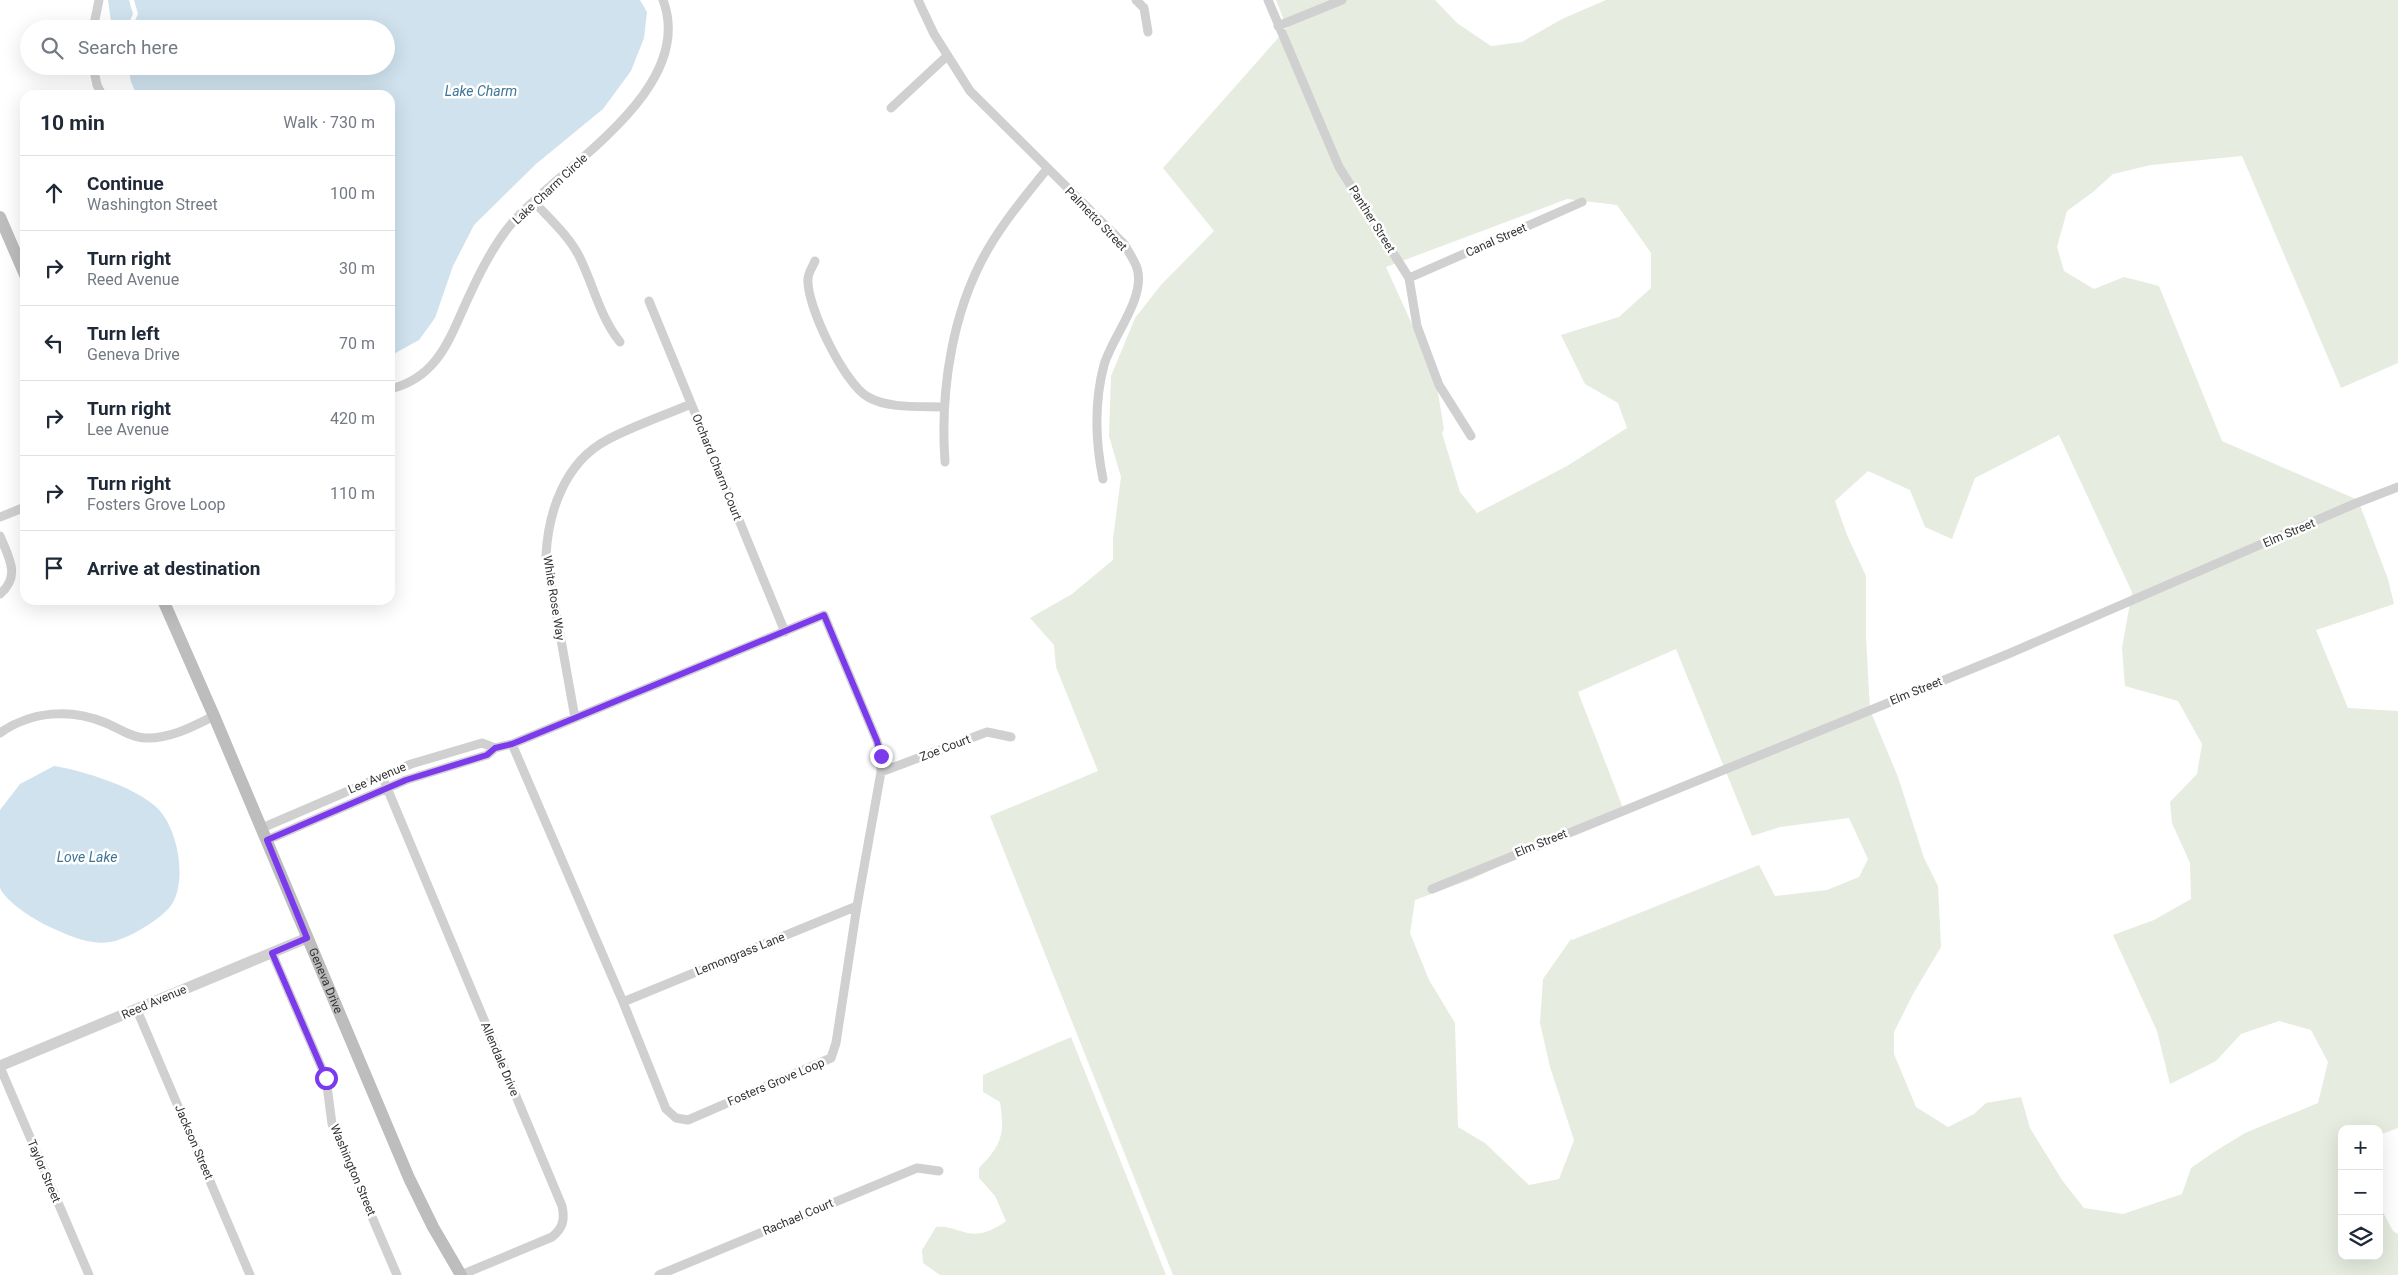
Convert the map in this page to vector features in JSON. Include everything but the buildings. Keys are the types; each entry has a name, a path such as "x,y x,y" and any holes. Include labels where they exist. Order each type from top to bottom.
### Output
{"main road":[{"path":"0,217 20,263"},
{"name":"Geneva Drive","path":"165,605 262,828 409,1178 433,1227 461,1275"}],"street":[{"path":"94,20 99,0"},
{"name":"Lake Charm Circle","path":"395,388 406,385 424,373 444,350 487,261 512,224 631,113 652,80 666,48 669,15 663,0"},
{"name":"Palmetto Street","path":"918,0 947,56 970,91 1124,244 1137,269 1139,285 1134,302 1114,338 1104,364 1098,396 1095,427 1103,479"},
{"path":"1136,0 1144,8 1148,32"},
{"name":"Panther Street","path":"1268,0 1339,167 1409,278 1417,326 1439,385 1471,436"},
{"path":"1278,26 1342,0"},
{"path":"891,108 947,56"},
{"path":"95,75 100,90"},
{"path":"945,462 944,407 956,332 968,295 987,250 1007,219 1047,169"},
{"path":"534,202 572,245 580,258 605,320 620,342"},
{"name":"Canal Street","path":"1409,278 1582,202"},
{"path":"815,261 808,278 814,304 826,338 847,377 858,390 876,401 944,407"},
{"name":"Orchard Charm Court","path":"649,301 785,632"},
{"name":"White Rose Way","path":"575,718 546,556 547,532 557,496 582,458 606,440 691,404"},
{"name":"Elm Street","path":"1432,889 2008,654 2345,508 2398,487"},
{"path":"0,517 20,508"},
{"path":"0,536 11,564 12,576 9,586 0,594"},
{"name":"Lee Avenue","path":"267,840 406,780 487,755 495,748 512,744 824,615"},
{"name":"Fosters Grove Loop","path":"512,744 623,1002 666,1109 676,1118 688,1120 831,1058 836,1043 857,906 881,772 881,756 877,741 824,615"},
{"path":"0,734 11,725 46,713 71,714 104,722 142,738 160,738 186,730 214,716"},
{"name":"Zoe Court","path":"881,772 987,732 1011,736"},
{"name":"Lee Avenue","path":"262,828 411,764 482,743 495,748"},
{"path":"382,776 387,789"},
{"name":"Allendale Drive","path":"387,789 562,1206 564,1216 558,1232 552,1237 461,1275"},
{"name":"Lemongrass Lane","path":"623,1002 857,906"},
{"name":"Reed Avenue","path":"0,1067 307,938"},
{"name":"Washington Street","path":"272,953 326,1078 332,1124 397,1275"},
{"name":"Jackson Street","path":"137,1010 250,1275"},
{"name":"Taylor Street","path":"0,1067 89,1275"},
{"name":"Rachael Court","path":"659,1275 917,1168 939,1171"}],"shaded area":[{"path":"1276,0 1435,0 1457,23 1491,46 1522,42 1562,19 1606,0 2398,0 2398,363 2341,388 2242,156 2151,165 2113,174 2067,211 2057,247 2064,271 2094,289 2124,277 2159,286 2222,441 2358,500 2388,579 2394,604 2316,630 2348,708 2398,711 2398,1128 2383,1134 2383,1125 2338,1125 2338,1260 2383,1260 2383,1212 2393,1231 2398,1234 2398,1275 1173,1275 990,816 1098,771 1056,667 1054,645 1030,618 1072,594 1113,560 1113,539 1121,477 1109,436 1111,376 1135,318 1161,285 1214,231 1163,168 1287,28","holes":["1567,199 1617,205 1651,253 1651,288 1619,317 1561,335 1585,384 1618,403 1627,428 1567,466 1477,513 1460,492 1442,433 1444,429 1435,375 1386,267","2059,435 2132,592 2122,648 2125,686 2178,701 2202,744 2197,774 2170,802 2172,823 2190,863 2191,899 2154,920 2113,935 2157,1031 2170,1084 2216,1061 2241,1034 2279,1021 2311,1030 2328,1062 2318,1103 2245,1133 2214,1152 2191,1168 2182,1194 2123,1214 2084,1208 2062,1180 2030,1128 2021,1097 1986,1103 1974,1114 1948,1127 1916,1107 1894,1054 1894,1032 1913,994 1941,947 1938,886 1924,858 1898,777 1870,710 1866,637 1866,576 1847,535 1835,501 1868,471 1910,490 1925,527 1952,539 1975,478","1676,649 1752,836 1780,827 1849,818 1868,859 1859,877 1827,890 1775,896 1759,865 1571,939 1543,979 1540,1023 1550,1067 1574,1140 1559,1179 1529,1185 1485,1143 1458,1127 1455,1023 1429,980 1410,933 1415,900 1472,879 1623,808 1578,692"]},
{"path":"1071,1037 1166,1275 940,1275 923,1263 922,1250 936,1227 947,1227 975,1234 991,1230 1006,1221 995,1196 979,1178 979,1168 993,1152 1002,1131 1000,1102 983,1092 983,1075"}],"water":[{"path":"108,0 129,0 133,14 130,20 111,20"},
{"name":"Lake Charm","path":"134,0 640,0 647,12 644,38 631,71 603,109 536,164 474,225 453,266 435,318 419,340 395,353 395,90 135,90 130,75 395,75 395,20 135,20 138,14"},
{"name":"Love Lake","path":"54,766 107,780 134,792 155,806 163,814 169,825 178,852 179,881 177,893 172,904 162,915 122,939 98,943 81,940 65,934 30,916 8,899 0,888 0,810 20,784"}],"route":[{"path":"326,1078 272,953 307,938 267,840 406,780 487,755 493,752 495,748 512,744 734,654 824,615 877,741 881,756"}]}
